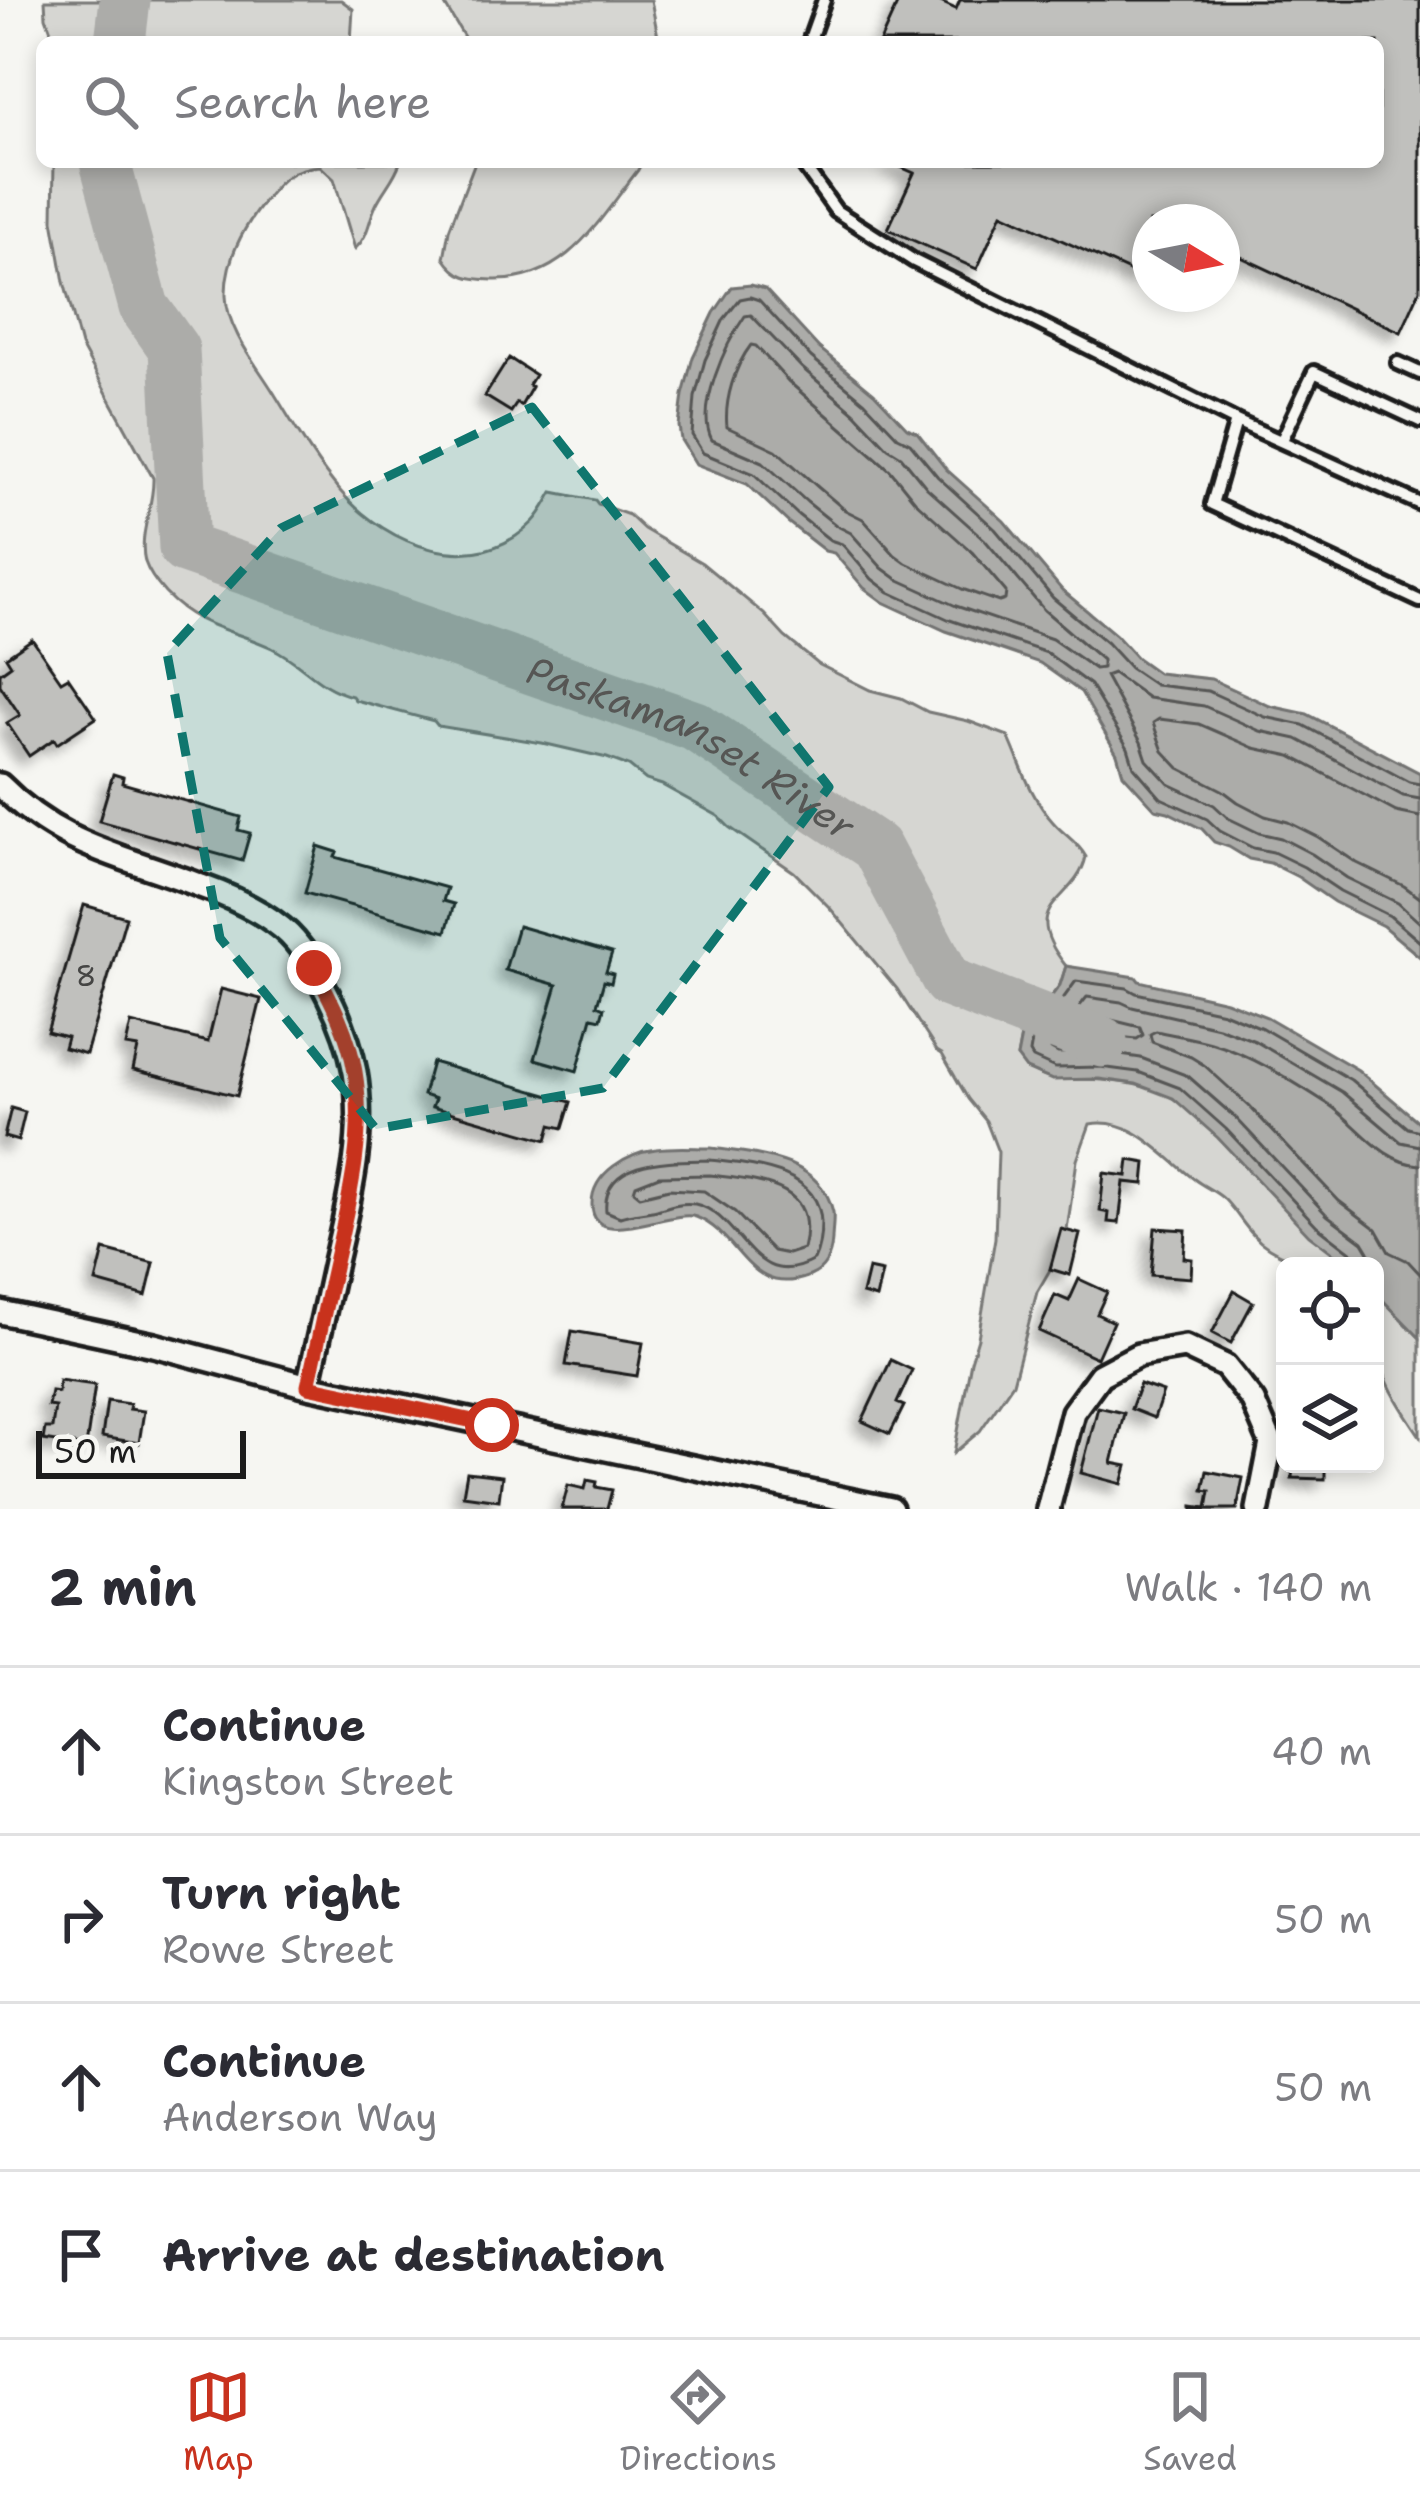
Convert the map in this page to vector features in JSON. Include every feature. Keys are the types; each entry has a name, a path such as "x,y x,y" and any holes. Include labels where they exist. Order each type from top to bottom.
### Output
{"street":[{"path":"0,785 63,835 217,892 269,918 286,931 314,968 348,1044 358,1104 349,1200 308,1386"},
{"path":"0,1312 154,1345 308,1386 891,1509"},
{"path":"1048,1509 1073,1412 1100,1375 1138,1354 1185,1347 1226,1366 1253,1401 1271,1443 1258,1509"}],"lane":[{"path":"811,36 824,0"},
{"path":"805,168 836,211 914,261 1236,421 1420,504"},
{"path":"1399,363 1420,373"},
{"path":"1282,440 1314,372 1420,422"},
{"path":"1236,421 1212,504 1420,601"}],"highlighted area":[{"path":"532,407 829,787 603,1088 376,1129 220,938 167,653 281,528"}],"shaded area":[{"path":"45,0 341,0 353,9 351,36 53,36"},
{"path":"442,0 651,0 658,36 463,36"},
{"path":"54,168 307,168 286,177 255,214 232,259 226,296 237,334 341,492 360,511 407,541 459,553 510,540 536,519 553,492 595,500 629,515 702,563 818,664 928,712 1008,736 1039,803 1086,857 1080,873 1047,916 1052,945 1066,966 1060,985 1021,1036 1017,1057 1045,1077 1130,1083 1174,1099 1340,1257 1279,1254 1256,1238 1221,1197 1146,1140 1120,1126 1090,1124 1077,1160 1065,1244 1037,1292 1013,1383 980,1431 954,1453 995,1238 998,1152 986,1121 897,989 794,872 718,816 646,780 629,766 542,743 438,726 355,700 272,648 177,605 145,562 153,478 81,346 53,220"},
{"path":"322,168 397,168 363,239 355,249 334,179"},
{"path":"473,168 639,168 578,245 541,271 493,280 465,276 444,258 449,230"},
{"path":"1384,1301 1420,1338 1420,1436 1384,1372"}],"water":[{"path":"732,287 765,289 819,348 917,432 946,469 1004,521 1062,590 1137,658 1158,673 1211,679 1270,706 1307,714 1420,773 1420,957 1383,926 1334,902 1298,877 1249,859 1214,842 1202,829 1155,809 1123,774 1117,754 1081,692 1040,663 946,631 883,602 834,553 789,523 747,484 696,464 681,440 679,426 693,357"},
{"path":"1066,966 1136,977 1226,1001 1267,1017 1358,1070 1420,1123 1420,1338 1384,1301 1384,1257 1338,1257 1309,1235 1218,1138 1173,1098 1136,1084 1052,1080 1026,1069 1017,1057 1021,1036 1060,985"},
{"path":"711,1148 784,1162 815,1180 833,1215 830,1252 820,1270 789,1281 772,1279 696,1217 619,1228 596,1219 593,1194 614,1166 656,1149"}],"building":[{"path":"899,0 936,0 956,9 960,0 1420,0 1420,290 1401,332 1240,256 1240,204 1132,204 1132,272 1002,213 977,269 888,229 914,173 903,168 1384,168 1384,36 883,36"},
{"path":"509,358 535,375 521,406 517,403 511,412 485,396"},
{"path":"32,639 61,681 68,677 96,718 29,756 7,723 20,715 0,685 0,673 11,665 6,657"},
{"path":"113,774 123,777 122,783 241,817 238,830 250,833 242,861 99,821"},
{"path":"318,846 337,852 335,857 447,888 443,901 454,904 446,932 305,893"},
{"path":"84,905 126,917 86,1054 64,1048 67,1037 47,1032"},
{"path":"518,926 612,953 606,972 613,974 611,983 604,981 597,1005 604,1008 601,1019 592,1017 577,1071 535,1059 557,985 505,970"},
{"path":"221,989 261,999 237,1096 133,1070 138,1048 126,1046 131,1023 208,1042"},
{"path":"432,1062 571,1102 563,1128 551,1125 547,1140 432,1107 435,1099 423,1095"},
{"path":"11,1108 25,1112 18,1141 4,1137"},
{"path":"1129,1160 1146,1163 1144,1184 1124,1182 1119,1223 1108,1222 1109,1213 1100,1211 1104,1173 1127,1176"},
{"path":"1155,1228 1186,1230 1184,1258 1192,1259 1191,1278 1151,1275"},
{"path":"1061,1229 1080,1234 1070,1275 1050,1269"},
{"path":"104,1250 154,1263 146,1296 96,1282"},
{"path":"868,1269 882,1272 876,1298 862,1294"},
{"path":"1079,1279 1107,1292 1097,1314 1113,1322 1097,1358 1039,1331 1055,1295 1069,1301"},
{"path":"1234,1291 1253,1302 1231,1343 1212,1333"},
{"path":"572,1331 643,1343 637,1376 566,1365"},
{"path":"891,1360 912,1370 897,1403 904,1406 890,1434 862,1421"},
{"path":"59,1380 95,1385 86,1447 43,1440 45,1428 52,1428 55,1407 48,1406 51,1391 58,1392"},
{"path":"1140,1384 1163,1392 1154,1418 1131,1409"},
{"path":"107,1401 144,1411 139,1443 102,1437"},
{"path":"1098,1407 1124,1413 1112,1463 1127,1466 1122,1484 1081,1473"},
{"path":"1207,1471 1243,1478 1237,1509 1193,1509 1207,1508 1210,1491 1203,1490"},
{"path":"467,1472 502,1476 499,1500 463,1495"},
{"path":"1292,1473 1325,1473 1325,1479 1292,1478"},
{"path":"587,1480 612,1490 607,1509 562,1509 568,1485 585,1489"}],"waterway":[{"name":"Paskamanset River","path":"121,36 125,0"},
{"name":"Paskamanset River","path":"107,168 144,307 174,349 184,548 695,726 876,847 948,982 1102,1042"}],"route":[{"path":"314,968 348,1044 358,1104 349,1200 308,1386 492,1425"}]}
